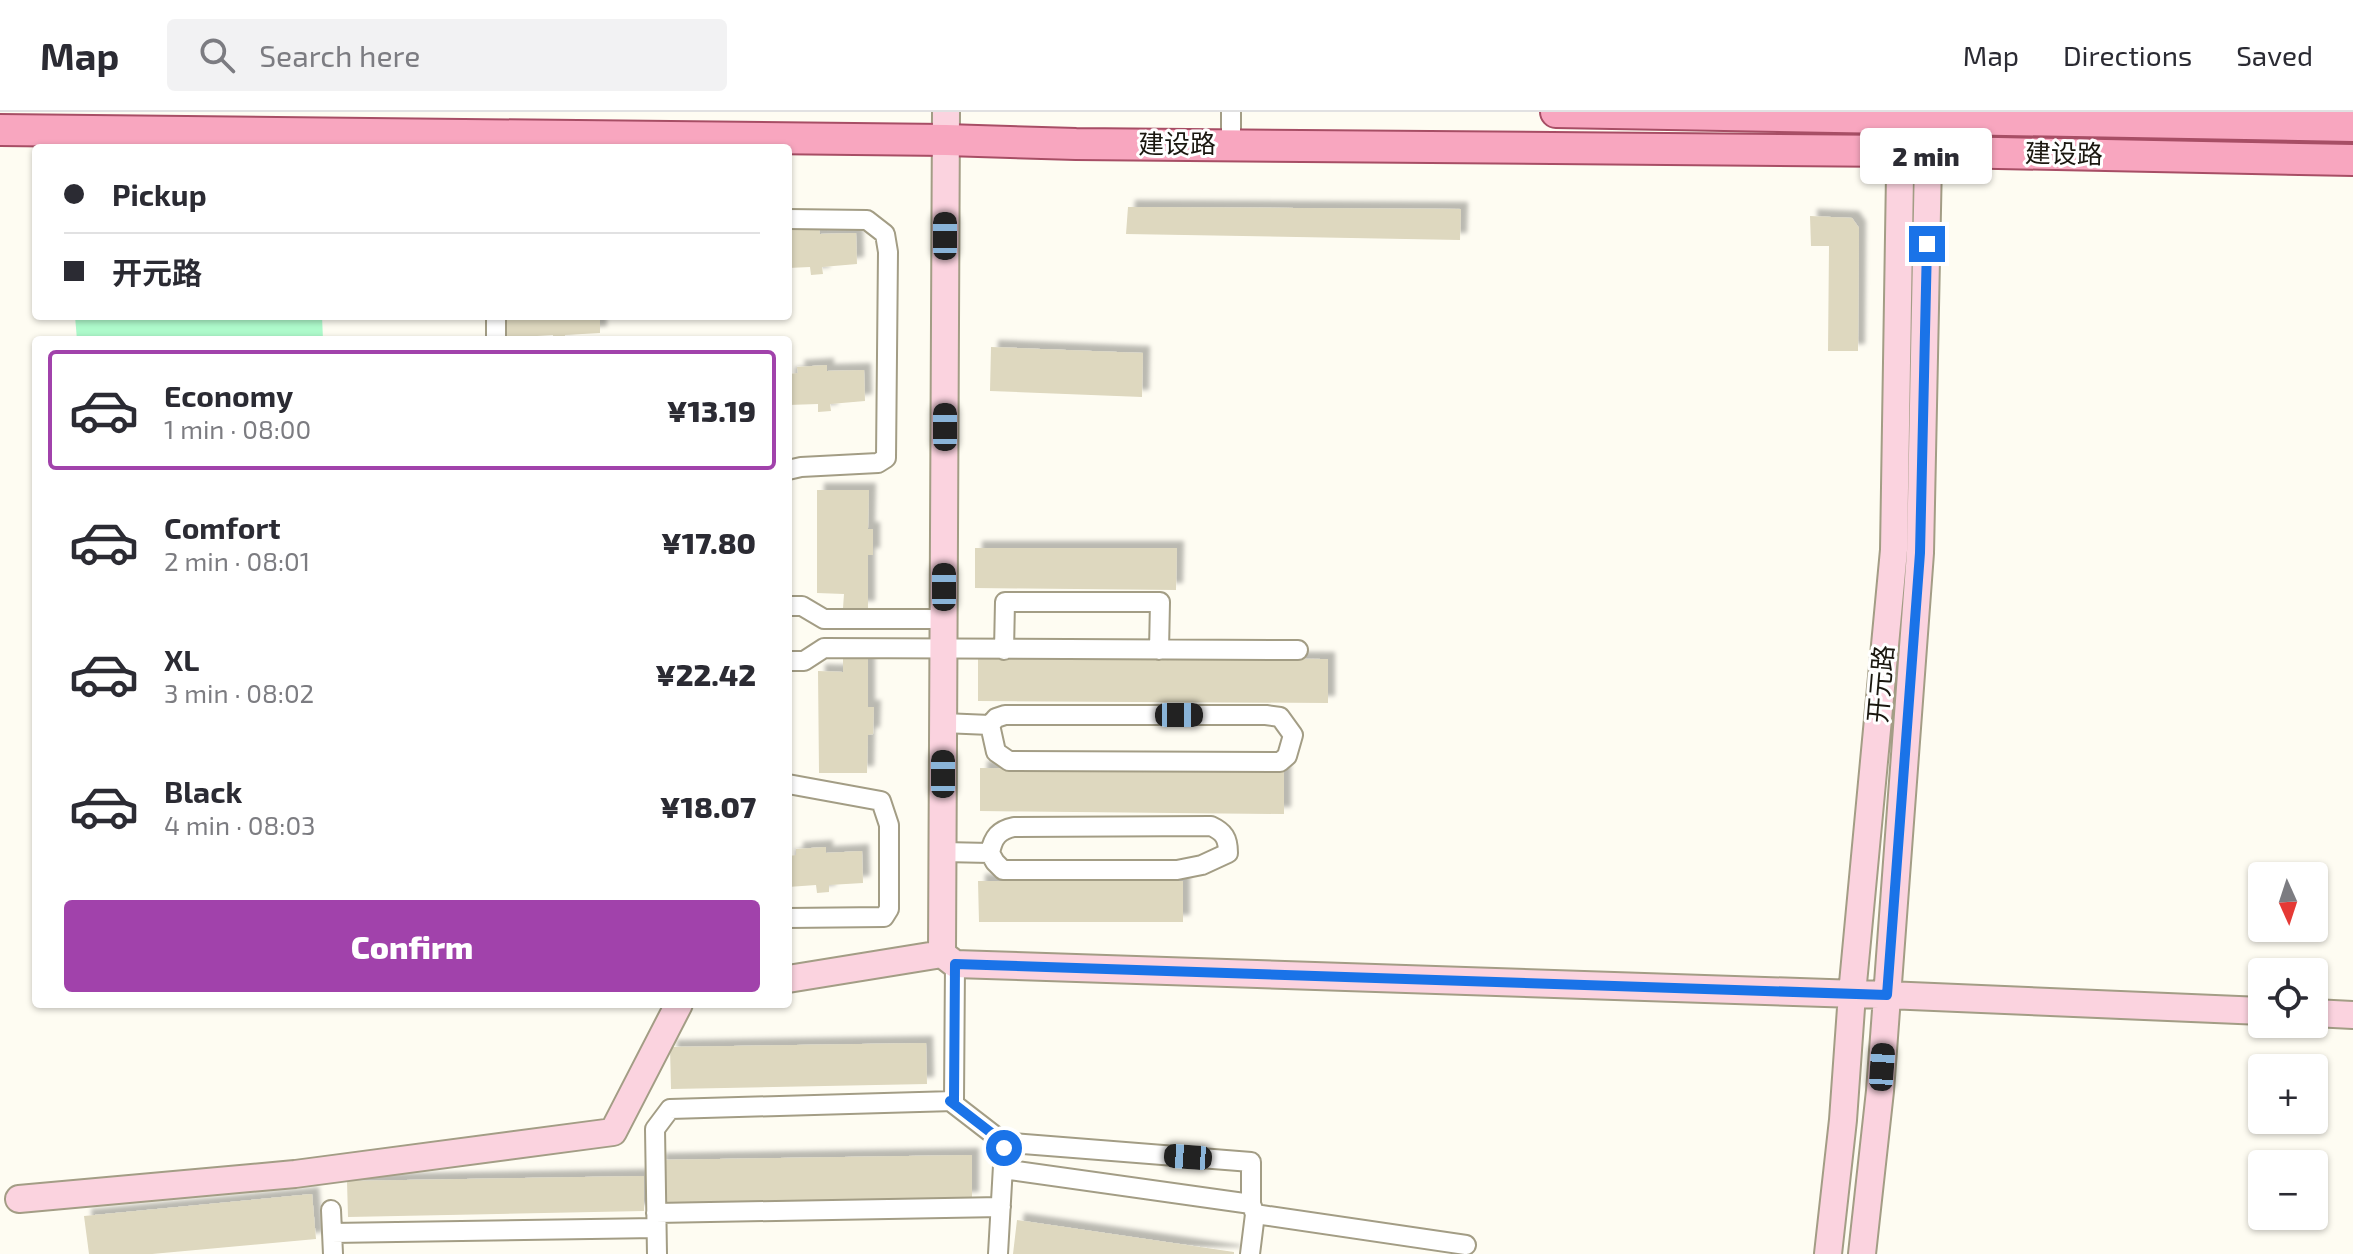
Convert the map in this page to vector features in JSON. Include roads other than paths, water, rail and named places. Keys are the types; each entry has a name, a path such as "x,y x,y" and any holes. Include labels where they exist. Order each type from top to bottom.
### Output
{"main road":[{"name":"建设路","path":"1556,112 1915,114 2353,126"},
{"name":"建设路","path":"0,130 946,126 1231,145 2353,160"}],"street":[{"path":"1231,112 1231,145"},
{"name":"开元路","path":"1862,1254 1880,1091 1920,553 1915,114"},
{"path":"657,1254 655,1129 670,1109 954,1101 943,852 946,126"},
{"name":"开元路","path":"1828,1254 1843,1120 1894,550 1915,152"},
{"path":"792,219 867,220 885,234 888,252 886,458 878,463 792,469"},
{"path":"1004,650 1005,602 1160,602 1159,650"},
{"path":"792,606 802,606 824,619 944,619"},
{"path":"824,619 824,648"},
{"path":"792,661 804,661 824,648 1298,650"},
{"path":"1005,715 1266,715 1280,717 1293,735 1287,756 1280,762 1009,761 996,752 990,725 996,718 1005,715"},
{"path":"943,723 990,725"},
{"path":"792,785 881,801 889,825 889,909 884,917 792,918"},
{"path":"1211,826 1221,831 1228,840 1228,853 1202,865 1177,870 1003,870 990,853 997,835 1004,829 1014,827 1211,826"},
{"path":"943,852 990,853"},
{"path":"792,978 948,959 2248,1010"},
{"path":"19,1199 295,1174 613,1132 677,1008"},
{"path":"2328,1014 2353,1015"},
{"path":"950,1101 994,1135 1004,1148 998,1254"},
{"path":"999,1142 1251,1162 1253,1209 1250,1254"},
{"path":"1003,1169 1466,1245"},
{"path":"332,1233 1001,1207"},
{"path":"331,1210 333,1254"}]}
